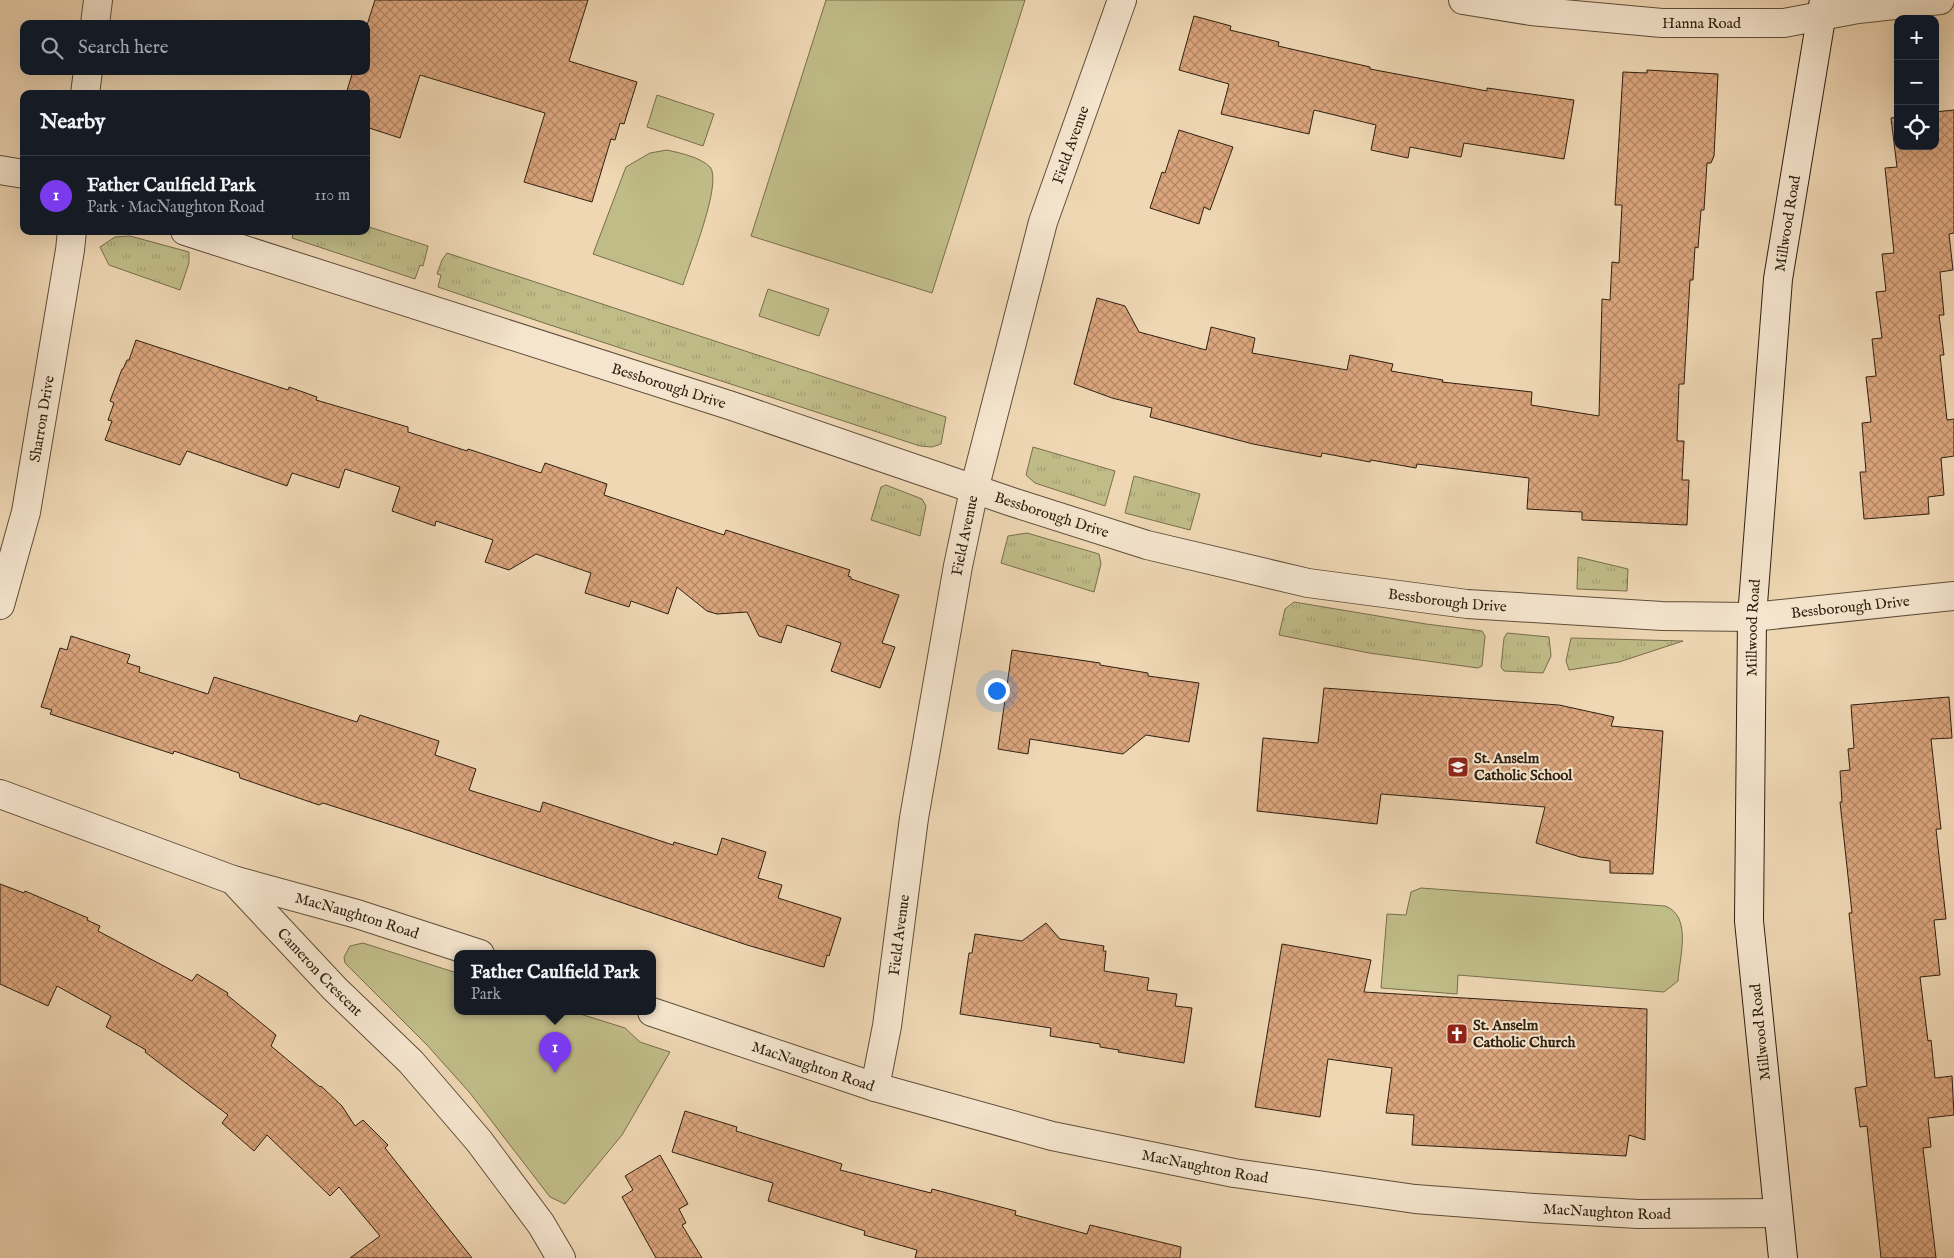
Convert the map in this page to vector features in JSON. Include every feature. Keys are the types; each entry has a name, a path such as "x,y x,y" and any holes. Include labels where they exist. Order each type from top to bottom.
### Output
{"street":[{"path":"96,20 98,0"},
{"name":"Field Avenue","path":"875,1087 887,1026 916,808 958,566 974,490 1043,222 1122,0"},
{"name":"Hanna Road","path":"1463,0 1531,11 1662,23 1784,23 1823,8 1858,9 1940,0"},
{"name":"Millwood Road","path":"1783,1258 1749,920 1752,617 1778,279 1823,8"},
{"path":"86,90 87,75"},
{"path":"0,170 20,173"},
{"name":"Sharron Drive","path":"0,605 26,512 71,235"},
{"name":"Bessborough Drive","path":"198,235 732,406 974,490 1147,545 1308,582 1467,604 1548,611 1662,616 1752,617 1954,596"},
{"name":"Cameron Crescent","path":"0,794 233,880 335,989 417,1069 479,1141 541,1224 561,1258"},
{"name":"MacNaughton Road","path":"233,880 357,914 468,950"},
{"name":"MacNaughton Road","path":"656,1013 875,1087 1062,1138 1234,1173 1415,1199 1638,1214 1778,1213"}],"green space":[{"path":"826,0 1025,0 932,293 751,236"},
{"path":"657,95 714,114 703,146 647,127"},
{"path":"667,150 701,161 710,167 713,176 709,206 683,285 593,254 626,167 650,153"},
{"path":"370,227 428,246 423,266 420,265 415,279 292,238 293,235 370,235"},
{"path":"130,236 189,252 189,263 180,290 109,265 100,247 115,237"},
{"path":"447,253 946,417 941,444 932,447 920,446 438,287 441,275 437,274 442,260"},
{"path":"768,289 829,309 819,336 759,316"},
{"path":"1033,447 1115,471 1105,506 1035,483 1026,475"},
{"path":"1134,476 1200,494 1190,530 1125,513"},
{"path":"886,485 922,499 926,506 920,536 871,520 881,487"},
{"path":"1027,533 1099,554 1101,564 1094,592 1001,563 1008,536"},
{"path":"1578,557 1628,569 1627,591 1577,589"},
{"path":"1294,602 1426,624 1482,631 1485,636 1482,666 1478,668 1369,653 1279,635 1285,609"},
{"path":"1507,633 1549,637 1551,656 1543,673 1504,671 1501,667 1504,638"},
{"path":"1571,638 1683,641 1619,662 1569,670 1566,661"},
{"path":"1421,888 1665,906 1674,911 1682,928 1682,950 1678,981 1664,992 1458,975 1457,994 1381,988 1387,914 1406,915 1411,892"},
{"path":"363,943 454,972 454,1015 584,1015 625,1028 640,1042 670,1052 622,1135 565,1204 550,1197 470,1093 427,1045 345,963 344,957 350,946"}],"building":[{"path":"375,0 588,0 569,61 637,82 624,124 620,123 615,140 611,139 592,202 524,182 545,113 420,75 400,138 370,128 370,90 347,90 352,75 370,75 369,20"},
{"path":"1194,16 1231,26 1230,30 1279,42 1278,46 1370,67 1370,69 1487,91 1487,88 1574,100 1564,159 1464,143 1461,157 1410,147 1408,158 1371,150 1376,125 1314,110 1309,134 1221,114 1229,84 1179,70"},
{"path":"1647,70 1718,74 1714,156 1711,163 1707,163 1704,210 1701,210 1698,248 1695,247 1693,280 1690,280 1684,384 1679,384 1677,441 1684,441 1682,480 1689,480 1687,525 1582,520 1582,512 1527,509 1529,478 1417,464 1416,468 1322,453 1321,457 1253,444 1150,417 1152,408 1112,398 1074,384 1097,298 1125,306 1139,332 1206,350 1211,327 1255,338 1252,353 1347,370 1350,355 1393,364 1391,371 1443,380 1442,382 1532,392 1531,405 1599,416 1602,299 1610,300 1612,262 1619,263 1622,205 1615,205 1623,72 1647,73"},
{"path":"1954,110 1954,233 1949,234 1953,270 1940,272 1944,315 1939,315 1944,355 1940,355 1947,420 1954,419 1954,456 1941,458 1944,495 1928,497 1929,514 1864,519 1860,472 1866,472 1862,423 1871,422 1866,377 1876,376 1872,339 1882,338 1876,292 1886,291 1882,254 1894,253 1885,168 1897,167 1895,150 1939,150 1939,112"},
{"path":"1891,118 1894,118 1894,142"},
{"path":"1179,130 1233,147 1210,210 1204,207 1199,224 1150,208 1162,172 1165,173"},
{"path":"136,340 288,390 289,387 317,397 316,400 408,427 408,432 467,451 468,449 541,473 545,463 607,484 604,495 724,535 726,530 850,570 848,576 851,579 899,595 882,643 895,647 880,688 831,671 841,643 787,625 781,643 759,636 747,612 717,614 707,611 677,587 668,614 631,601 629,607 585,593 591,573 536,554 509,570 485,562 493,540 436,521 435,526 392,511 400,487 345,469 339,488 292,473 287,486 187,451 180,465 105,440 112,421 108,420 114,403 110,401 122,369 127,360 129,360"},
{"path":"71,636 130,655 127,663 140,667 139,672 208,694 214,677 357,722 360,715 439,741 435,755 476,769 469,790 540,812 543,802 673,845 674,842 717,855 722,838 766,852 758,878 782,885 778,898 841,918 829,956 827,955 824,967 747,945 410,831 323,803 319,805 240,778 239,773 174,751 173,754 50,714 52,710 41,707 60,648 67,650"},
{"path":"1012,650 1100,663 1100,665 1148,673 1148,676 1199,683 1189,742 1146,735 1123,754 1030,739 1028,754 998,749"},
{"path":"1324,688 1559,705 1614,717 1611,726 1663,731 1653,874 1610,873 1610,861 1580,857 1536,843 1545,807 1381,794 1377,824 1257,811 1263,738 1318,743"},
{"path":"1949,697 1952,738 1931,739 1941,829 1936,829 1946,919 1934,920 1940,975 1920,977 1928,1041 1931,1040 1935,1078 1952,1076 1954,1115 1928,1118 1931,1147 1923,1148 1936,1258 1881,1258 1867,1126 1860,1127 1855,1088 1867,1086 1849,913 1852,913 1840,802 1842,802 1840,771 1850,770 1848,749 1854,748 1851,705"},
{"path":"0,884 24,893 25,891 88,918 87,920 100,926 98,931 192,981 197,974 228,993 227,995 276,1035 271,1046 321,1086 342,1106 355,1126 363,1120 388,1145 385,1148 472,1258 350,1258 380,1236 339,1187 330,1196 267,1135 254,1151 222,1123 228,1115 145,1052 146,1050 106,1027 111,1016 57,986 48,1006 0,984"},
{"path":"1046,923 1060,939 1104,946 1103,951 1106,951 1104,971 1149,978 1147,990 1177,994 1175,1006 1192,1008 1184,1063 1118,1052 1119,1050 1100,1047 1100,1044 1050,1036 1051,1028 960,1014 969,953 972,953 975,934 1022,941"},
{"name":"St. Anselm Catholic Church","path":"1282,944 1371,960 1364,992 1647,1009 1645,1140 1629,1135 1626,1156 1412,1145 1414,1115 1386,1113 1392,1068 1328,1059 1320,1117 1255,1107"},
{"path":"685,1111 737,1127 736,1131 842,1164 840,1170 931,1193 932,1189 1016,1211 1015,1215 1087,1234 1090,1225 1181,1247 1180,1258 915,1258 917,1250 864,1235 865,1231 768,1201 773,1183 672,1152"},
{"path":"660,1155 688,1204 679,1209 686,1223 682,1225 702,1258 656,1258 622,1197 633,1190 625,1176"}],"place":[{"name":"St. Anselm Catholic School","path":"1458,767"},
{"name":"St. Anselm Catholic Church","path":"1457,1034"},
{"name":"Father Caulfield Park","path":"555,1073"}]}
